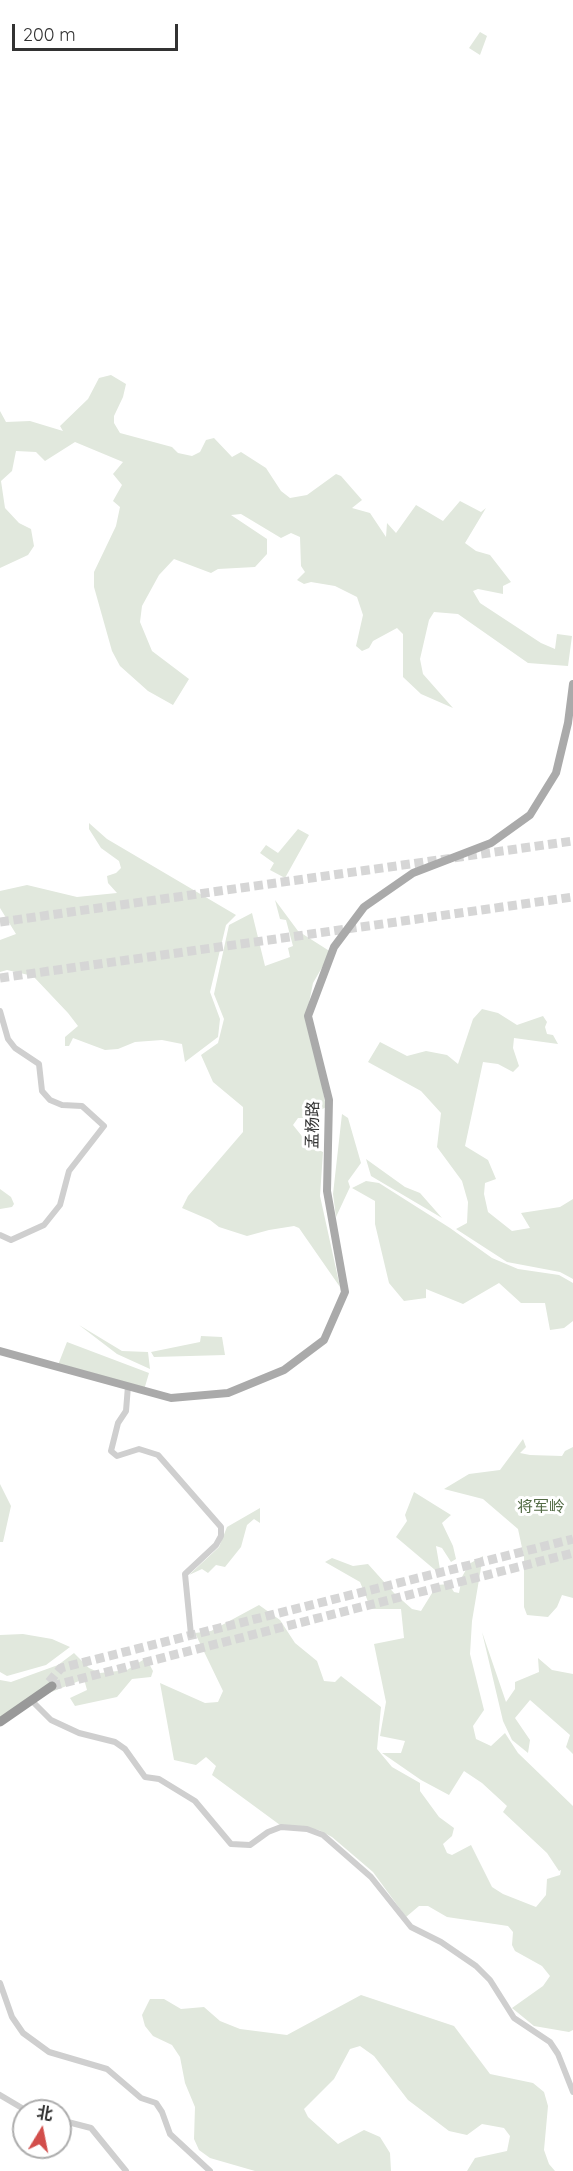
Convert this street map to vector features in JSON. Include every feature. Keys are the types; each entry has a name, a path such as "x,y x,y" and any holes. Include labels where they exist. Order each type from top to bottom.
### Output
{"highway":[{"path":"0,1716 51,1684 0,1722"}],"main road":[{"name":"孟杨路","path":"0,1351 171,1398 228,1393 284,1370 324,1340 345,1292 327,1191 329,1100 308,1016 334,948 364,907 413,873 491,843 530,815 556,773 568,723 573,684"}],"street":[{"path":"0,1011 8,1040 15,1048 39,1064 42,1091 62,1106 82,1106 104,1126 69,1172 60,1205 44,1225 11,1239 0,1235"},
{"path":"128,1386 126,1411 118,1423 111,1451 117,1456 139,1449 158,1455 222,1527 221,1536 216,1545 185,1574 191,1635"},
{"path":"31,1700 51,1720 79,1733 115,1742 125,1749 145,1777 159,1779 195,1801 231,1844 250,1845 268,1832 281,1827 307,1829 323,1834 371,1877 411,1927 441,1942 476,1966 490,1980 514,2018 550,2042 558,2054 573,2092"},
{"path":"0,1983 12,2018 24,2033 49,2052 107,2069 141,2098 156,2103 170,2134 210,2171"},
{"path":"72,2123 91,2128 126,2171"}],"green space":[{"path":"480,32 487,36 480,55 469,48"},
{"path":"111,375 126,384 114,416 114,423 120,433 172,447 178,453 192,456 200,452 206,440 214,438 232,457 241,452 266,468 281,491 290,498 307,495 336,474 341,476 362,500 352,508 370,513 386,537 387,523 396,533 416,505 443,521 460,501 481,512 486,508 465,543 476,551 490,555 511,582 503,586 503,594 478,589 473,591 480,603 541,643 555,649 557,634 572,636 568,666 528,663 458,614 434,612 429,620 420,659 423,674 453,708 421,694 403,677 403,634 397,628 373,641 369,648 362,651 356,646 363,615 357,597 335,586 311,582 304,584 297,580 305,572 301,566 300,537 291,533 281,538 241,514 231,515 267,539 267,554 255,567 218,569 211,573 174,559 159,575 142,606 140,622 152,651 189,679 173,705 148,691 120,666 112,651 94,587 94,572 116,526 120,507 113,501 122,485 113,474 123,462 75,442 45,461 36,452 16,451 12,471 1,481 5,508 19,523 31,529 34,546 28,555 0,568 0,411 6,422 30,421 63,431 60,426 88,399 99,378"},
{"path":"89,823 107,839 236,915 226,925 210,992 220,1019 218,1037 185,1062 182,1044 162,1040 135,1042 118,1049 105,1050 73,1038 69,1046 65,1046 65,1037 78,1026 68,1013 33,976 7,970 0,972 0,940 16,934 0,908 0,891 27,885 77,897 117,893 108,883 107,876 116,873 121,868 119,861 101,848 89,829"},
{"path":"298,829 309,835 285,878 270,870 274,863 260,853 266,845 278,853"},
{"path":"275,900 298,931 331,952 313,983 308,1008 326,1107 307,1118 298,1118 293,1125 309,1145 323,1152 320,1196 340,1287 299,1228 294,1226 247,1236 219,1227 210,1220 182,1208 188,1196 243,1132 243,1107 213,1082 201,1055 218,1043 224,1019 214,994 229,925 252,913 265,966 290,957 288,948 293,946 286,920 280,919"},
{"path":"482,1009 498,1013 517,1025 543,1016 547,1022 545,1027 547,1034 553,1035 558,1044 514,1038 513,1048 519,1066 513,1072 498,1064 483,1062 465,1146 488,1160 496,1179 485,1183 484,1194 488,1212 512,1231 530,1228 521,1213 560,1207 573,1199 573,1279 560,1272 507,1262 456,1229 467,1223 468,1202 462,1181 437,1147 441,1113 421,1091 368,1062 380,1042 407,1056 426,1051 447,1055 458,1064 473,1019"},
{"path":"342,1114 348,1118 361,1163 348,1181 350,1187 336,1217 333,1194"},
{"path":"366,1159 405,1187 420,1193 442,1218 371,1176"},
{"path":"366,1181 379,1183 492,1258 518,1269 559,1275 573,1283 573,1321 564,1328 550,1330 545,1303 521,1303 499,1283 463,1304 426,1289 426,1298 404,1301 389,1283 375,1224 375,1201 352,1188"},
{"path":"0,1189 11,1197 14,1204 12,1207 0,1209"},
{"path":"79,1325 122,1351 148,1352 150,1369 117,1354"},
{"path":"201,1336 222,1337 225,1355 154,1357 151,1352 200,1342"},
{"path":"67,1342 149,1373 144,1390 58,1365"},
{"name":"将军岭","path":"523,1439 526,1447 520,1453 530,1455 562,1456 565,1451 573,1447 573,1598 562,1595 557,1607 548,1617 527,1615 524,1607 524,1557 518,1529 483,1499 444,1489 469,1474 500,1470"},
{"path":"0,1484 11,1506 3,1542 0,1542"},
{"path":"414,1492 451,1515 442,1523 453,1546 456,1559 451,1562 442,1548 436,1546 441,1575 396,1537 407,1521 405,1515"},
{"path":"260,1508 260,1523 254,1519 247,1525 241,1547 225,1567 216,1565 208,1573 202,1569 189,1575 219,1547 227,1527"},
{"path":"483,1556 472,1621 470,1654 484,1710 473,1726 476,1739 491,1746 505,1733 518,1753 573,1806 573,2030 569,2032 534,2026 512,2008 543,1986 550,1976 542,1966 515,1951 512,1945 513,1932 508,1926 447,1917 428,1906 419,1906 406,1917 373,1872 332,1837 319,1830 280,1825 212,1775 216,1766 206,1757 196,1765 174,1760 160,1683 205,1703 218,1702 223,1691 195,1633 211,1631 259,1605 280,1620 295,1643 317,1661 324,1681 335,1682 341,1676 381,1707 377,1749 392,1767 420,1783 420,1791 439,1817 454,1828 452,1836 443,1844 447,1853 452,1855 471,1845 492,1887 503,1894 536,1907 546,1895 547,1879 560,1875 561,1870 559,1871 547,1853 503,1812 507,1806 482,1783 464,1771 449,1795 421,1780 382,1753 401,1753 405,1741 380,1736 386,1702 374,1644 404,1638 401,1609 371,1609 360,1582 325,1562 332,1558 353,1566 368,1564 412,1609 421,1611 437,1585 449,1584 454,1592 459,1593 462,1577 469,1564"},
{"path":"482,1632 506,1702 515,1689 515,1682 539,1672 538,1658 552,1670 573,1674 573,1754 566,1747 570,1735 530,1700 515,1718 530,1740 528,1753 512,1740 503,1721"},
{"path":"23,1634 52,1639 70,1647 46,1665 7,1676 0,1672 0,1635"},
{"path":"74,1653 89,1668 100,1673 127,1670 146,1658 153,1671 151,1677 132,1679 117,1697 75,1706 70,1698 87,1690 84,1679 44,1695 0,1721 0,1680 11,1682 58,1665"},
{"path":"361,1995 454,2026 490,2074 533,2083 544,2092 548,2106 544,2150 549,2164 555,2171 467,2171 475,2158 507,2151 510,2136 504,2128 482,2124 467,2135 449,2131 408,2100 374,2056 360,2046 350,2049 334,2079 304,2109 308,2117 338,2144 364,2130 380,2137 390,2153 391,2171 255,2171 210,2158 199,2150 194,2139 195,2107 185,2083 180,2057 172,2045 153,2036 145,2026 142,2015 150,1999 164,1999 181,2009 204,2007 220,2021 240,2029 287,2035"}],"tunnel":[{"path":"0,922 573,841"},
{"path":"0,978 573,897"},
{"path":"49,1682 61,1668 573,1539"},
{"path":"52,1686 573,1553"}]}
